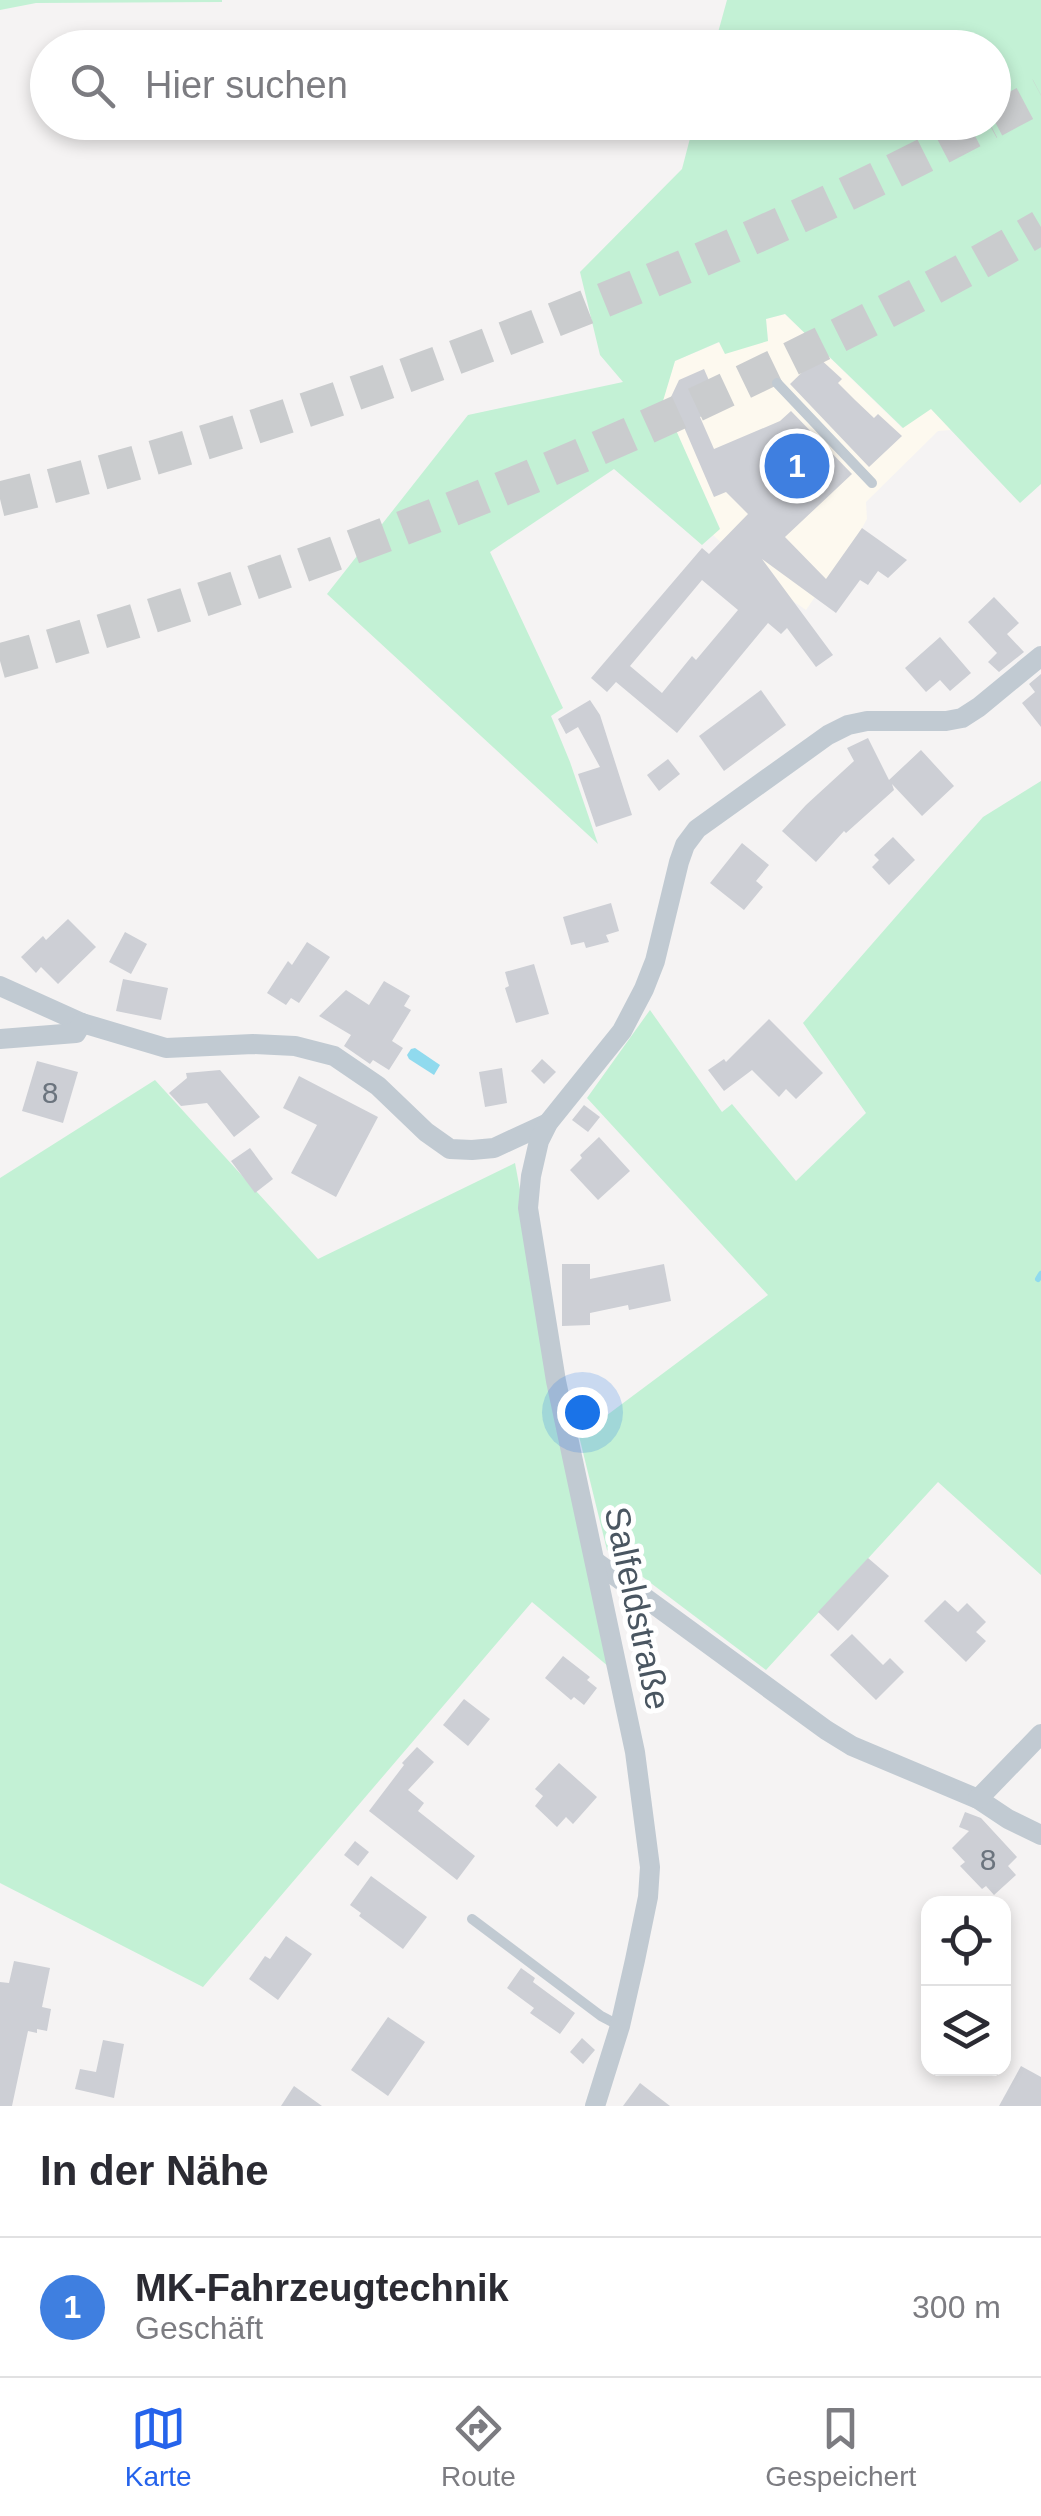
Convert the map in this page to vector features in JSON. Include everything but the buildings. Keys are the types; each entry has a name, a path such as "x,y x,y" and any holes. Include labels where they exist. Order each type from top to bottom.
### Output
{"street":[{"name":"Salfeldstraße","path":"595,2106 620,2026 645,1912 650,1868 635,1752 556,1381 528,1208 538,1142 548,1123 622,1031 644,990 655,961 678,862 697,829 828,735 867,721 946,722 962,718 1041,656"},
{"path":"0,986 82,1023 76,1033 0,1039"},
{"name":"Salfeldstraße","path":"82,1023 166,1048 295,1046 334,1056 378,1086 426,1132 450,1149 494,1148 548,1123"},
{"path":"596,1562 852,1746 978,1799 1041,1835"},
{"path":"978,1799 1041,1734"}],"lane":[{"path":"777,384 872,482"},
{"path":"472,1919 620,2026"}],"shaded area":[{"path":"785,314 902,428 931,408 951,430 938,431 866,502 867,519 862,528 806,610 758,577 713,535 720,528 662,401 675,361 720,342 768,340 766,319"}],"green space":[{"path":"0,0 222,2 36,3 0,10"},
{"path":"727,0 1041,0 1041,484 1020,503 931,409 903,428 785,314 766,319 768,341 725,354 719,342 675,361 663,401 720,529 702,545 614,469 490,552 563,708 551,716 598,844 327,594 468,415 623,382 600,355 580,272 682,169 690,140 1011,140 1011,30 719,30"},
{"path":"1041,781 1041,1575 938,1482 766,1670 607,1550 579,1436 768,1295 587,1098 650,1010 722,1112 732,1104 796,1181 866,1113 803,1023 983,817"},
{"path":"155,1080 318,1259 515,1163 609,1667 532,1602 203,1987 0,1883 0,1178"}],"water":[{"path":"415,1048 440,1065 434,1075 409,1059 407,1055"}],"waterway":[{"path":"1038,1279 1041,1274"}],"tunnel":[{"path":"1011,111 1041,95"},
{"path":"0,499 226,436 517,334 790,220 954,140"},
{"path":"0,661 311,562 515,484 715,396 928,290 1041,227"}],"place":[{"name":"MK-Fahrzeugtechnik","path":"797,466"}]}
